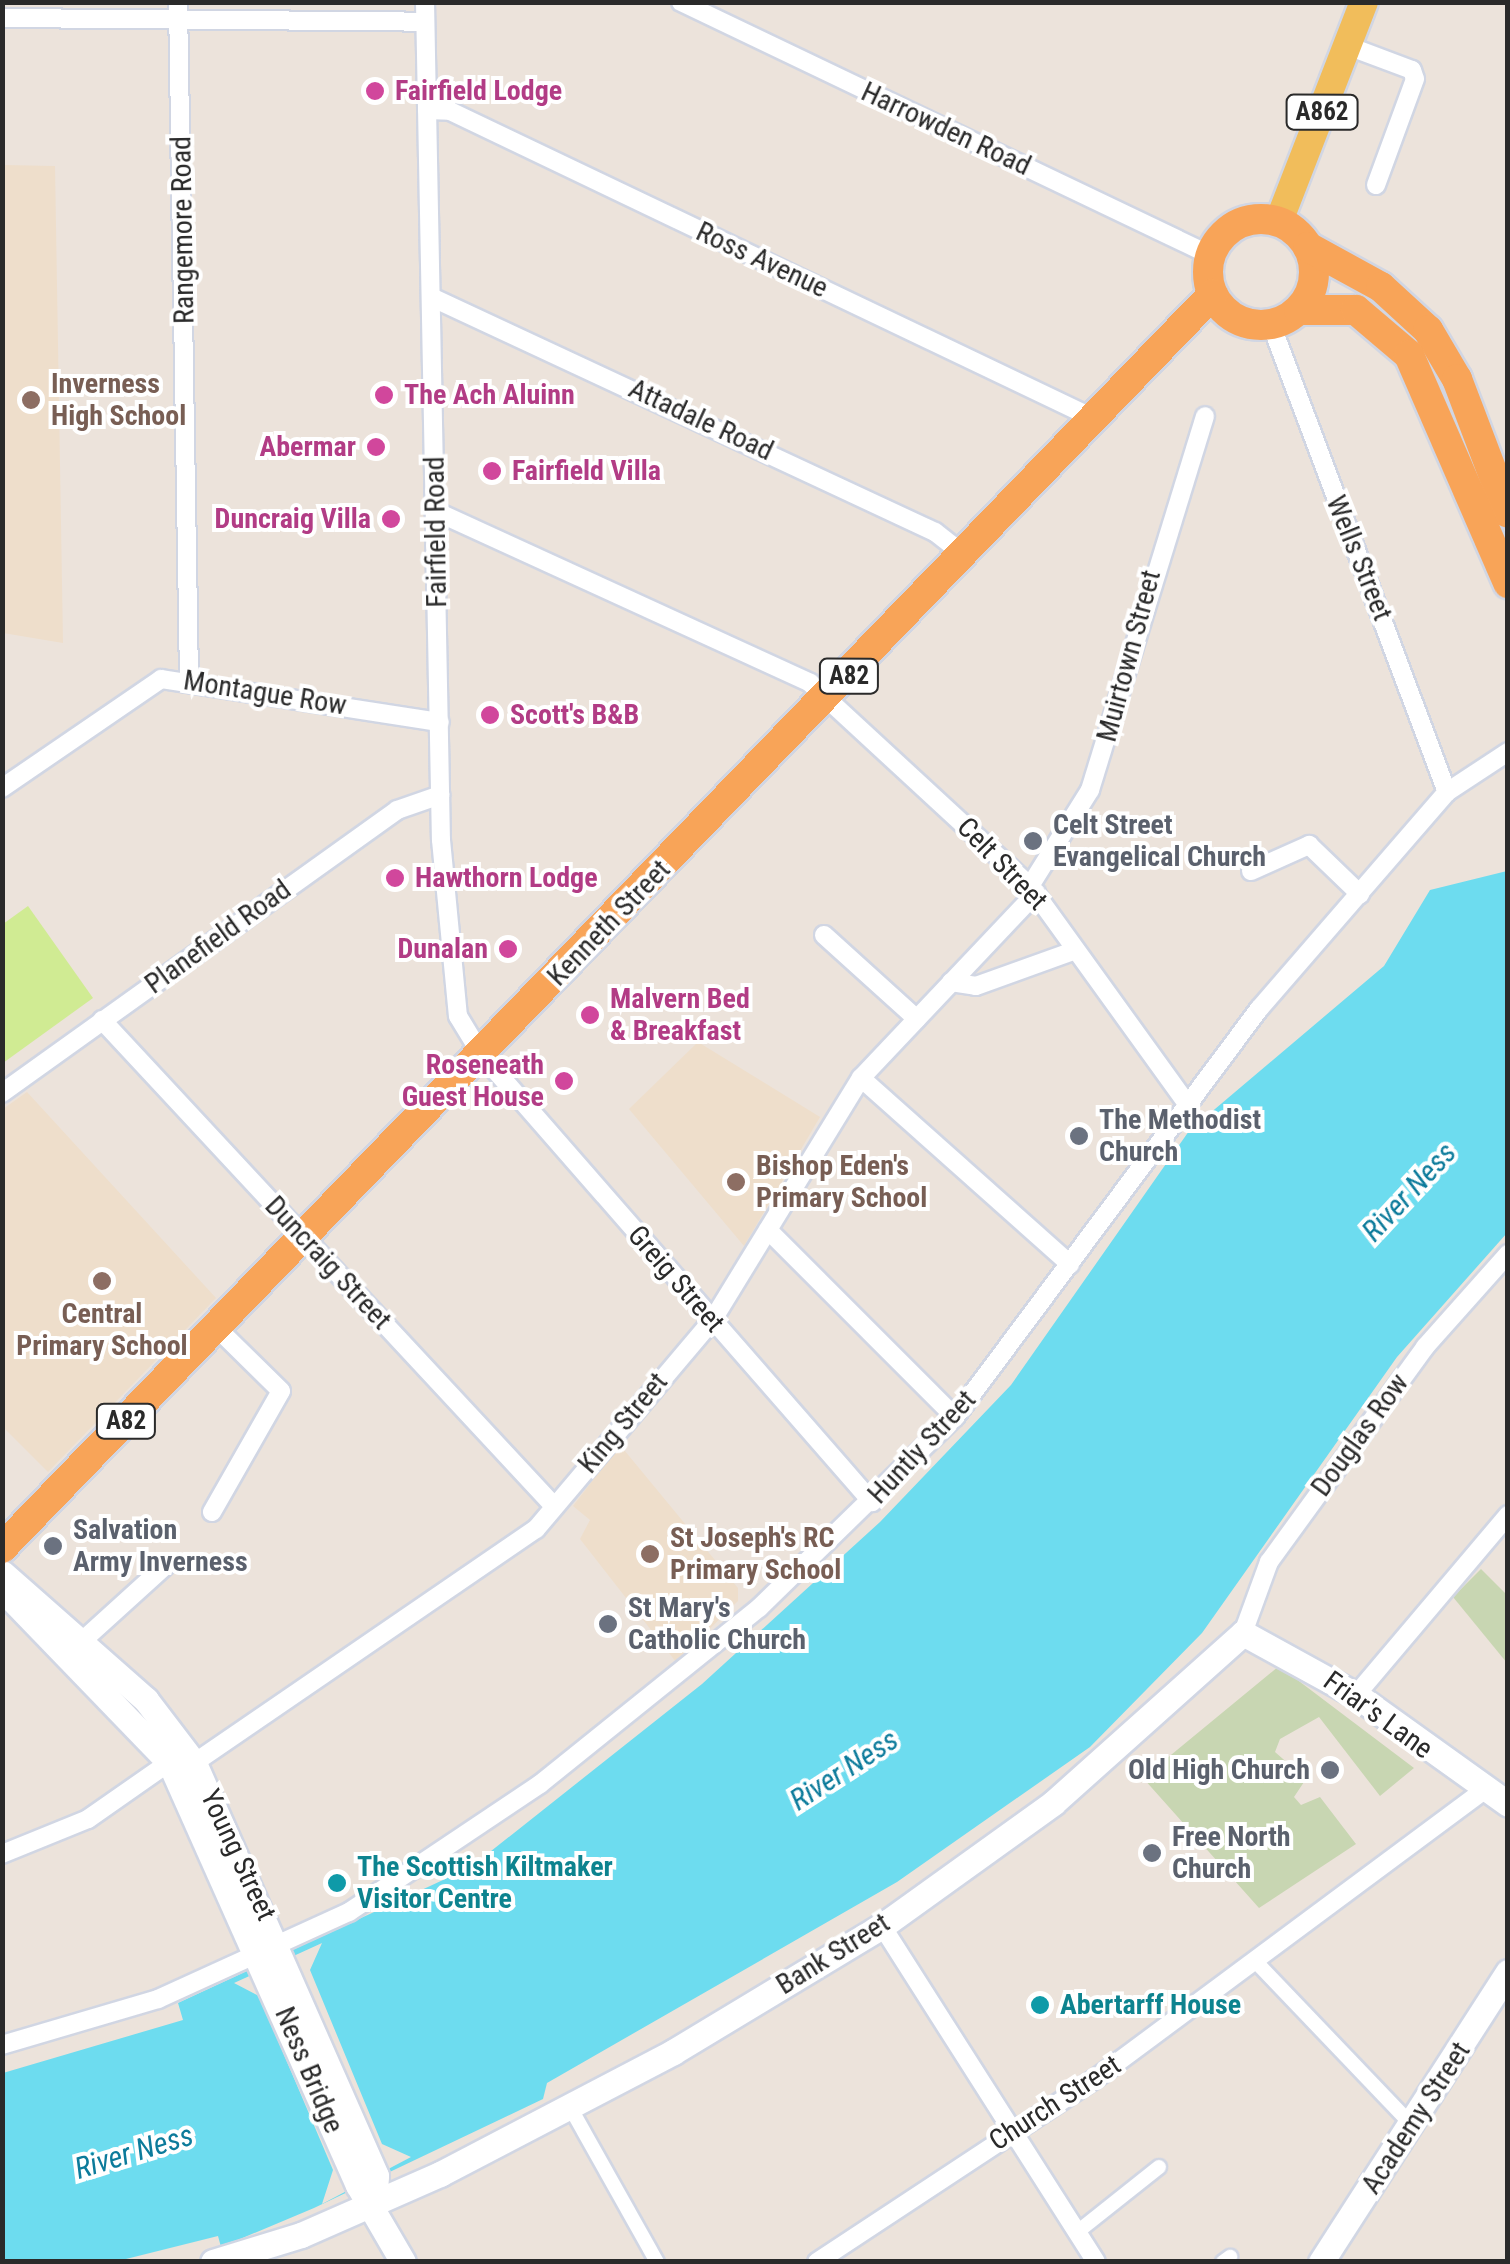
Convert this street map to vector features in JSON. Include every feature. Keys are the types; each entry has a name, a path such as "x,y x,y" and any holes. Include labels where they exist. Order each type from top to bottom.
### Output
{"highway":[{"path":"1508,512 1458,379 1428,330 1380,287 1308,247 1278,221 1235,224 1210,255 1213,294 1238,320 1271,324 1299,310 1356,310 1409,354 1508,583"},
{"path":"1299,310 1314,283 1308,247"},
{"name":"Kenneth Street","path":"2,1548 828,698 1213,294"}],"main road":[{"name":"A862","path":"1278,221 1364,2"},
{"path":"2,1573 146,1700 181,1763"},
{"path":"2,1590 181,1763"},
{"name":"Friar's Lane","path":"1243,1633 1356,1694 1500,1800"},
{"name":"Bank Street","path":"213,2262 369,2189 570,2107 882,1926 1053,1803 1243,1633"},
{"name":"Young Street","path":"181,1763 273,1958"},
{"name":"Ness Bridge","path":"273,1958 403,2262"},
{"name":"Academy Street","path":"1330,2258 1508,1972"}],"street":[{"name":"Fairfield Road","path":"424,2 440,795 458,1016 481,1054"},
{"name":"Harrowden Road","path":"681,2 1210,255"},
{"path":"2,18 178,12 425,22"},
{"name":"Rangemore Road","path":"178,12 189,678"},
{"path":"1348,46 1412,70 1415,79 1376,185"},
{"name":"Ross Avenue","path":"427,110 450,112 1095,419"},
{"name":"Attadale Road","path":"431,298 935,532 964,555"},
{"name":"Wells Street","path":"1271,324 1447,792"},
{"name":"Muirtown Street","path":"951,982 1033,889 1096,775 1167,516 1206,416"},
{"name":"Celt Street","path":"435,511 779,666 828,698 1033,889 1185,1101"},
{"name":"Montague Row","path":"2,788 148,685 189,678 440,722"},
{"name":"Huntly Street","path":"2,2045 106,2018 273,1958 441,1855 540,1784 759,1608 955,1417 1185,1101 1447,792 1508,752"},
{"name":"Planefield Road","path":"2,1093 396,810 440,795"},
{"path":"1251,871 1309,845 1360,894"},
{"path":"824,935 916,1020"},
{"path":"951,982 976,986 1076,950"},
{"name":"King Street","path":"2,1854 88,1819 181,1763 525,1538 712,1321 861,1078 951,982"},
{"name":"Duncraig Street","path":"102,1020 554,1506"},
{"name":"Greig Street","path":"481,1054 872,1502"},
{"path":"861,1078 1070,1264"},
{"path":"768,1230 955,1417"},
{"name":"Douglas Row","path":"1243,1633 1268,1562 1424,1347 1508,1254"},
{"path":"212,1512 281,1391 217,1328"},
{"path":"1356,1694 1508,1515"},
{"path":"80,1643 164,1566"},
{"name":"Church Street","path":"817,2262 1500,1800"},
{"path":"882,1926 1008,2135 1096,2262"},
{"path":"1256,1963 1414,2126"},
{"path":"570,2107 657,2262"},
{"path":"1076,2233 1159,2167"}],"shaded area":[{"name":"Inverness High School","path":"3,165 55,166 63,643 3,633"},
{"name":"Bishop Eden's Primary School","path":"698,1042 820,1117 744,1246 629,1109"},
{"name":"Central Primary School","path":"27,1092 216,1298 48,1472 3,1427 3,1109"},
{"name":"St Joseph's RC Primary School","path":"620,1445 738,1588 738,1601 676,1662 580,1539 590,1520 573,1506"}],"green space":[{"path":"28,906 93,998 3,1063 3,924"},
{"path":"1481,1569 1507,1595 1507,1663 1453,1597"},
{"path":"1279,1666 1414,1768 1380,1796 1319,1717 1280,1739 1275,1752 1306,1779 1294,1797 1301,1805 1320,1797 1356,1844 1259,1908 1143,1778"}],"water":[{"name":"River Ness","path":"1507,871 1507,1233 1397,1357 1202,1633 1090,1747 897,1882 547,2083 543,2099 314,2208 221,2247 218,2236 118,2261 3,2262 3,2073 183,2020 178,2003 471,1867 702,1684 880,1522 1011,1385 1189,1131 1384,966 1430,890"}],"pier":[{"path":"322,1943 310,1970 382,2144 411,2157 322,2204 333,2170 259,1996 234,1983"}],"place":[{"name":"Fairfield Lodge","path":"375,91"},
{"name":"The Ach Aluinn","path":"384,395"},
{"name":"Inverness High School","path":"31,400"},
{"name":"Abermar","path":"376,447"},
{"name":"Fairfield Villa","path":"492,471"},
{"name":"Duncraig Villa","path":"391,519"},
{"name":"Scott's B&B","path":"490,715"},
{"name":"Celt Street Evangelical Church","path":"1033,841"},
{"name":"Hawthorn Lodge","path":"395,878"},
{"name":"Dunalan","path":"508,949"},
{"name":"Malvern Bed & Breakfast","path":"590,1015"},
{"name":"Roseneath Guest House","path":"564,1081"},
{"name":"The Methodist Church","path":"1079,1136"},
{"name":"Bishop Eden's Primary School","path":"736,1182"},
{"name":"Central Primary School","path":"102,1281"},
{"name":"Salvation Army Inverness","path":"53,1546"},
{"name":"St Joseph's RC Primary School","path":"650,1554"},
{"name":"St Mary's Catholic Church","path":"608,1624"},
{"name":"Old High Church","path":"1330,1770"},
{"name":"Free North Church","path":"1152,1853"},
{"name":"The Scottish Kiltmaker Visitor Centre","path":"337,1883"},
{"name":"Abertarff House","path":"1040,2005"}]}
